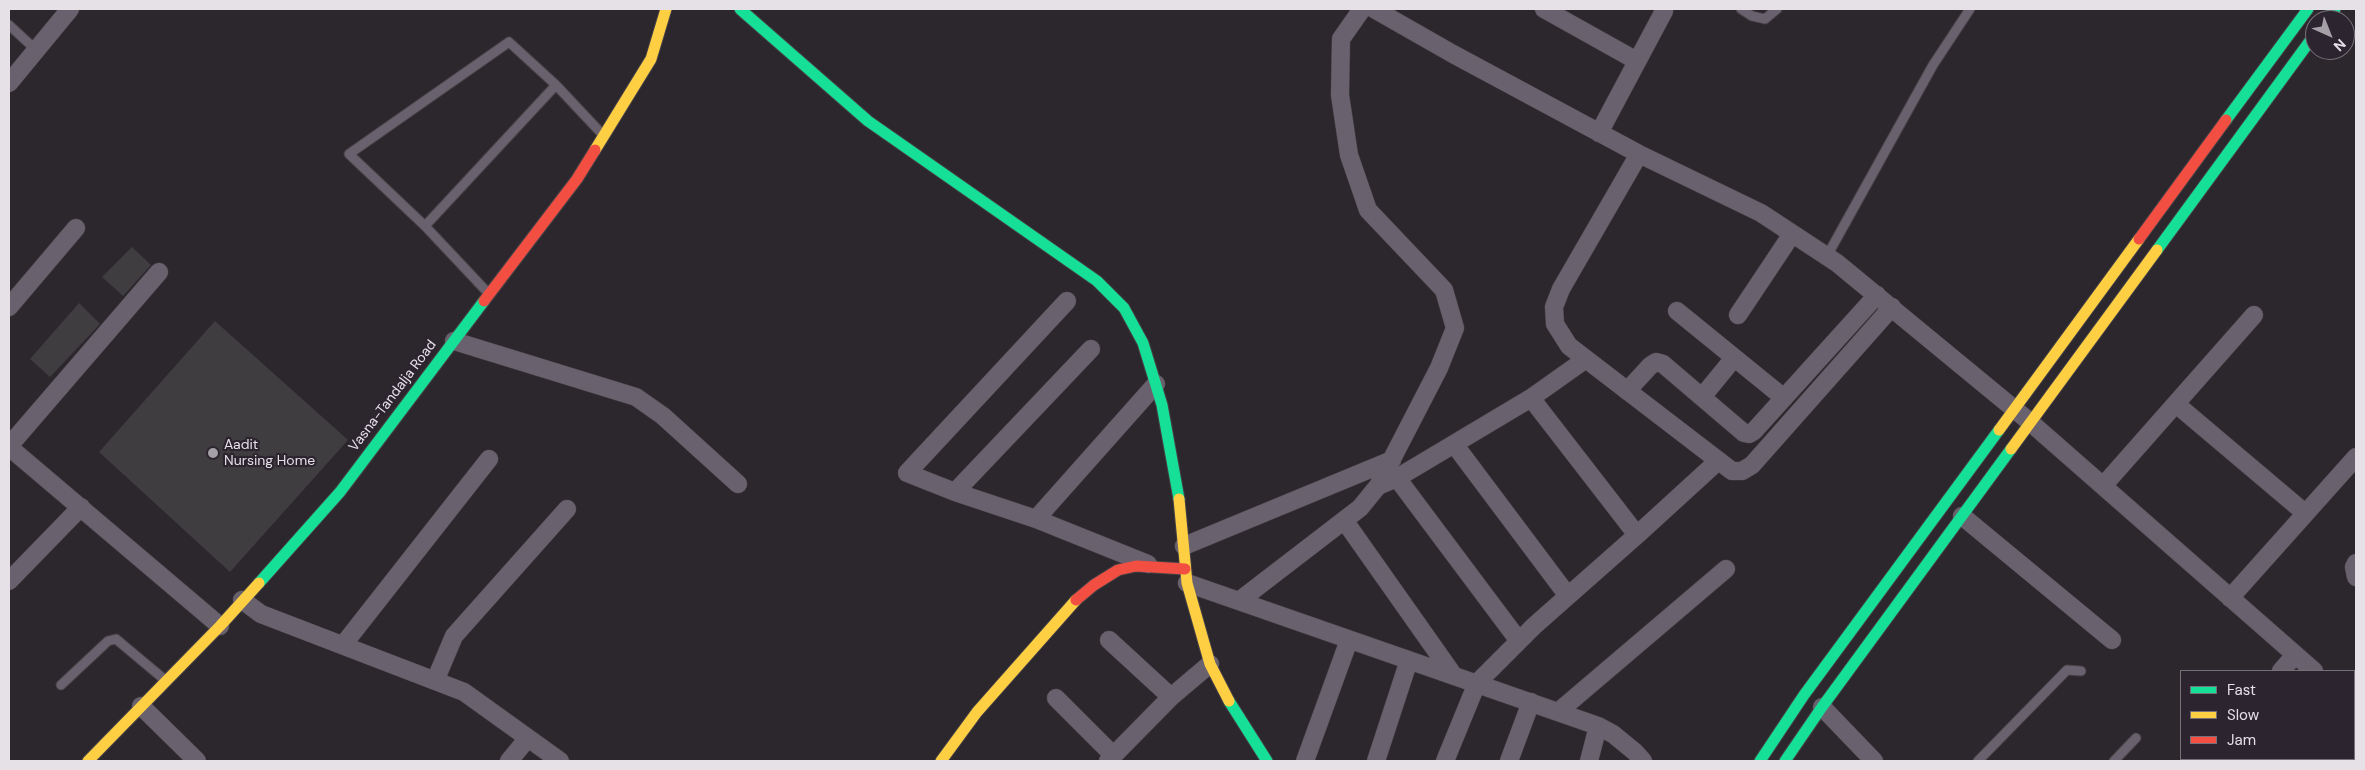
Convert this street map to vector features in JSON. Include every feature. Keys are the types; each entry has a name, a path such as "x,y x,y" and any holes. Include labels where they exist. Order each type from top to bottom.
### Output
{"street":[{"path":"9,83 35,49 70,9"},
{"name":"Vasna-Tandalja Road","path":"88,761 220,626 340,492 577,180 651,59 666,9"},
{"path":"740,9 868,121 1097,281 1124,308 1143,343 1162,405 1181,512 1186,576 1210,664 1235,712 1267,761"},
{"path":"1239,601 1360,508 1378,486 1439,368 1455,328 1444,290 1368,210 1349,155 1340,95 1342,39 1362,9"},
{"path":"1374,9 1599,133 1761,213 1827,256 1878,295 2030,422 2313,670"},
{"path":"1544,9 1637,60"},
{"path":"1760,761 1804,695 2308,9"},
{"path":"1599,133 1664,11"},
{"path":"1785,761 1822,707 2305,48"},
{"path":"1639,154 1561,289 1554,307 1555,324 1569,346 1732,471 1742,471 1752,465 1892,307"},
{"path":"9,307 76,228"},
{"path":"1738,315 1792,234"},
{"path":"159,272 9,447 220,626"},
{"path":"1627,391 1650,366 1656,362 1663,364 1744,433 1749,434 1754,431 1878,295"},
{"path":"1067,301 908,473 1153,566 1186,576 1239,601 1598,726 1613,734 1635,752 1642,761"},
{"path":"1678,311 1784,398"},
{"path":"2103,486 2254,315"},
{"path":"454,341 636,397 663,416 738,484"},
{"path":"955,492 1091,349"},
{"path":"1702,397 1734,358"},
{"path":"1378,486 1397,478 1531,398 1586,359"},
{"path":"1036,520 1156,384"},
{"path":"1531,398 1636,535"},
{"path":"2176,404 2306,514"},
{"path":"1454,444 1568,596"},
{"path":"2230,598 2356,457"},
{"path":"343,645 489,459"},
{"path":"1184,546 1392,460"},
{"path":"1445,761 1476,684 1568,596 1718,462"},
{"path":"1397,478 1520,641"},
{"path":"9,581 81,507"},
{"path":"435,681 454,636 567,509"},
{"path":"1962,516 2112,640"},
{"path":"1344,520 1454,676"},
{"path":"2356,563 2354,567 2356,577"},
{"path":"941,761 977,712 1069,606 1094,585 1118,570 1136,566 1153,566"},
{"path":"1558,712 1726,569"},
{"path":"242,600 261,614 464,692 560,761"},
{"path":"1109,640 1170,697"},
{"path":"1304,761 1349,640"},
{"path":"2282,670 2295,655"},
{"path":"1376,761 1409,660"},
{"path":"1056,698 1111,758 1170,697 1210,664"},
{"path":"1509,761 1531,702"},
{"path":"141,706 197,761"},
{"path":"1822,707 1874,761"},
{"path":"1589,761 1598,726"},
{"path":"509,761 528,738"}],"lane":[{"path":"1741,9 1752,16 1765,20 1777,9"},
{"path":"1827,256 1934,65 1970,9"},
{"path":"9,25 35,49"},
{"path":"489,294 425,226 349,154 509,42 556,84 604,136"},
{"path":"425,226 556,84"},
{"path":"62,685 108,640 116,639 121,640 166,681"},
{"path":"1978,761 2067,670 2081,671"},
{"path":"2114,761 2136,738"}],"building":[{"path":"132,247 151,265 123,296 102,277"},
{"path":"79,303 100,324 50,377 30,359"},
{"path":"215,321 348,440 230,572 99,452"}],"traffic: fast":[{"path":"740,9 868,121 1097,281 1124,308 1143,343 1162,405 1179,499"},
{"path":"2226,120 2308,9"},
{"path":"2157,250 2305,48"},
{"path":"259,583 340,492 484,301"},
{"path":"1760,761 1804,695 1999,430"},
{"path":"1785,761 1822,707 2011,449"},
{"path":"1229,701 1267,761"}],"traffic: slow":[{"path":"595,150 651,59 666,9"},
{"path":"1999,430 2139,239"},
{"path":"2011,449 2157,250"},
{"path":"1179,499 1187,583 1210,664 1229,701"},
{"path":"88,761 220,626 259,583"},
{"path":"941,761 977,712 1076,600"}],"traffic: jam":[{"path":"2139,239 2226,120"},
{"path":"484,301 577,179 595,150"},
{"path":"1076,600 1094,585 1118,570 1136,566 1185,569"}],"place":[{"name":"Aadit Nursing Home","path":"213,453"}]}
